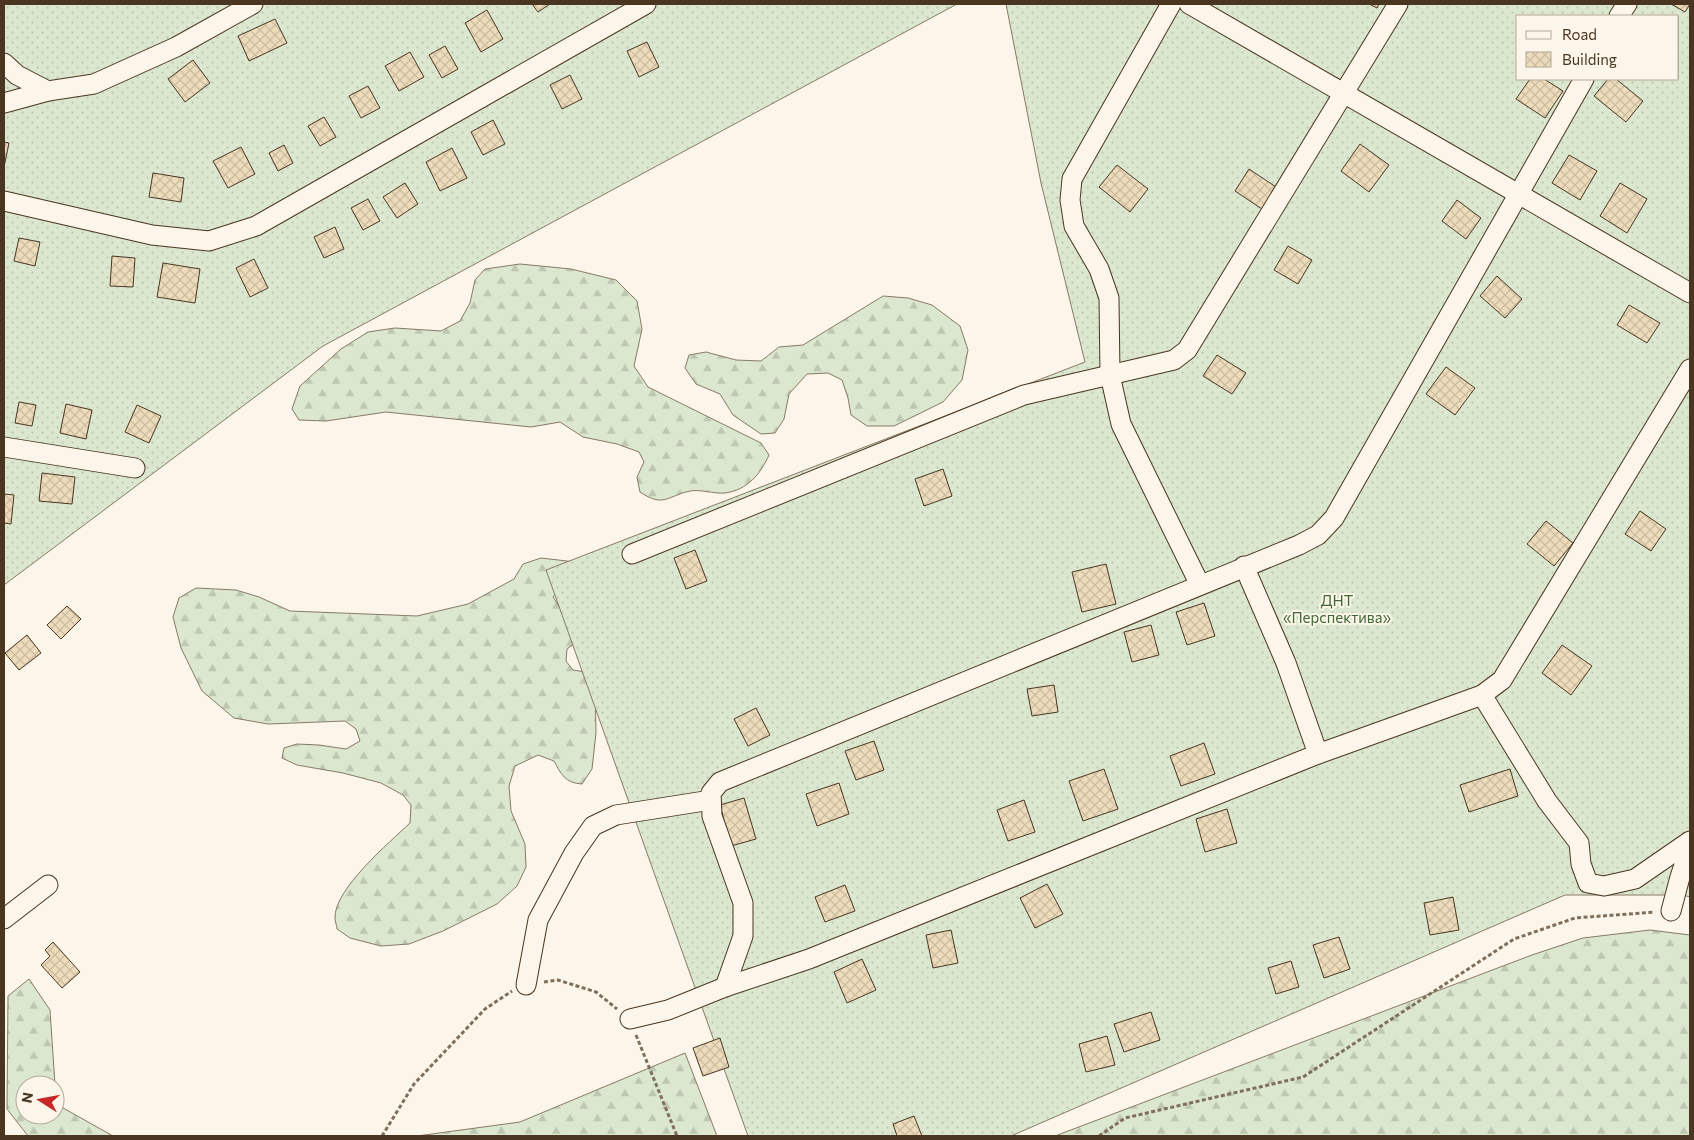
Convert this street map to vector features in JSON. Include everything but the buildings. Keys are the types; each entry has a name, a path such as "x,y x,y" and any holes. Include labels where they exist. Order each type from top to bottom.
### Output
{"street":[{"path":"4,103 48,91 94,84 176,47 253,4"},
{"path":"4,201 152,236 209,241 256,226 646,4"},
{"path":"1171,4 1072,178 1070,200 1074,226 1099,269 1109,298 1110,375 1121,424 1200,586"},
{"path":"1189,4 1690,293"},
{"path":"632,554 1024,395 1174,360 1187,350 1398,4"},
{"path":"1620,15 1626,4"},
{"path":"4,63 17,75 48,91"},
{"path":"725,987 743,936 743,903 712,816 711,792 720,782 1200,586 1244,566 1299,546 1318,535 1334,518 1583,80"},
{"path":"630,1018 668,1010 725,987 810,959 1318,754 1482,695 1502,680 1690,369"},
{"path":"4,447 135,468"},
{"path":"1244,566 1286,664 1318,754"},
{"path":"1482,695 1547,801 1579,842 1581,864 1588,884 1604,886 1635,879 1690,841"},
{"path":"526,985 538,920 574,853 593,826 616,815 712,800"},
{"path":"1671,911 1690,847"},
{"path":"4,919 48,885"}],"path":[{"path":"1098,1136 1125,1118 1303,1078 1514,939 1574,918 1671,911"},
{"path":"382,1136 414,1084 485,1008 521,986 558,980 596,992 630,1018 677,1136"}],"green space":[{"path":"4,4 957,4 323,346 4,585"},
{"name":"ДНТ «Перспектива»","path":"1006,4 1690,4 1690,897 1683,895 1565,895 1011,1136 748,1136 546,570 1085,362 1041,183"},
{"path":"520,264 571,269 616,280 637,301 642,329 634,366 648,387 761,443 769,455 757,475 740,489 733,491 721,493 690,491 660,500 648,497 640,492 637,477 644,462 639,452 617,444 583,437 560,422 531,427 386,412 326,421 299,420 292,409 300,386 341,349 368,332 395,328 441,331 460,321 470,303 475,280 485,269"},
{"path":"883,296 908,298 932,305 960,326 968,350 962,380 943,402 894,426 867,426 851,415 842,380 828,373 807,374 789,394 784,419 775,433 761,434 733,415 720,394 696,384 685,368 689,355 706,352 736,360 761,361 779,347 803,345"},
{"path":"541,558 584,563 553,597 581,639 567,649 566,661 573,670 586,672 595,683 596,733 592,769 582,784 571,782 561,774 554,761 538,755 515,766 509,786 511,811 525,844 526,867 517,886 497,904 443,931 409,944 381,946 350,938 337,929 335,918 337,906 353,880 410,823 411,805 403,795 381,783 343,773 297,765 282,758 284,748 297,744 346,749 360,741 356,729 345,721 268,724 234,718 202,691 181,648 173,617 179,598 196,588 236,590 259,597 290,611 417,616 468,604 514,579 523,564"},
{"path":"1650,930 1690,935 1690,1136 1055,1136 1532,955 1583,938"},
{"path":"29,979 50,1010 54,1075 15,1075 15,1119 7,1109 8,996"},
{"path":"685,1053 717,1136 417,1136 520,1122"},
{"path":"65,1109 113,1136 28,1136 19,1125 65,1125"}]}
